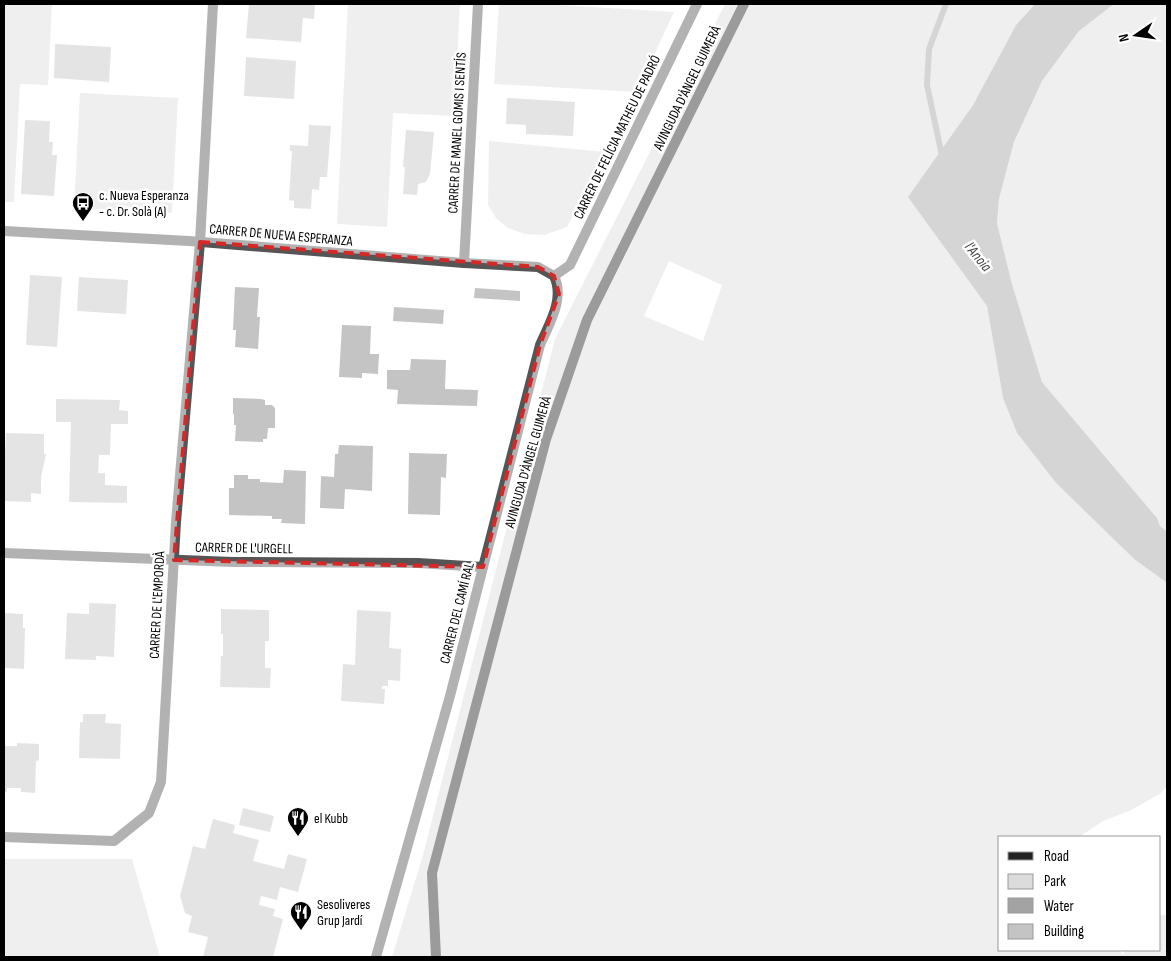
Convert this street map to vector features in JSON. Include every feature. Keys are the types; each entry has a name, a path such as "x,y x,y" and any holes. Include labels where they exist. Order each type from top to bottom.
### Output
{"street":[{"name":"CARRER DE L'EMPORDÀ","path":"4,838 114,841 149,813 161,782 174,560 200,242 213,4"},
{"name":"CARRER DE MANEL GOMIS I SENTÍS","path":"464,263 478,4"},
{"name":"CARRER DE FELÍCIA MATHEU DE PADRÓ","path":"554,276 570,265 696,4"},
{"name":"AVINGUDA D'ÀNGEL GUIMERÀ","path":"436,957 432,873 546,439 587,320 744,4"},
{"name":"CARRER DE NUEVA ESPERANZA","path":"4,231 200,242 538,267 554,276"},
{"name":"CARRER DEL CAMÍ RAL","path":"376,957 450,696 540,345 554,314 559,294 558,284 554,276"},
{"name":"CARRER DE L'URGELL","path":"4,553 174,560 418,563 483,567"}],"highlighted area":[{"path":"200,242 538,267 554,276 559,294 540,345 483,567 174,560"}],"green space":[{"path":"4,4 52,4 48,85 20,84 14,202 4,202"},
{"path":"348,4 460,4 454,116 393,113 387,227 337,224"},
{"path":"499,4 542,4 674,12 637,92 494,84"},
{"path":"725,4 1035,4 1016,25 973,105 909,197 987,306 1003,398 1017,433 1056,483 1134,559 1167,583 1167,786 1160,794 1129,811 1103,821 1080,836 998,836 998,951 1120,951 1123,954 1124,951 1161,951 1161,915 1167,915 1167,957 392,957 423,855 555,339","holes":["669,261 722,285 703,341 644,316"]},
{"path":"1114,4 1167,4 1167,532 1160,526 1157,518 1042,382 1012,284 997,223 999,199 1014,142 1042,81 1079,31"},
{"path":"80,93 178,98 172,213 74,208"},
{"path":"489,141 606,152 567,227 544,235 525,234 508,228 496,218 488,205"},
{"path":"4,859 132,859 160,957 4,957"}],"water":[{"name":"l'Anoia","path":"1035,4 1114,4 1079,31 1042,81 1014,142 999,199 997,223 1012,284 1042,382 1157,518 1160,526 1167,532 1167,583 1134,559 1056,483 1017,433 1003,398 987,306 908,197 973,105 1016,25"}],"building":[{"path":"249,4 315,5 314,19 303,18 301,42 246,38"},
{"path":"55,44 111,47 109,82 54,78"},
{"path":"246,57 296,61 294,99 244,96"},
{"path":"507,98 575,102 573,136 526,134 526,125 506,124"},
{"path":"25,120 50,121 49,142 53,142 52,155 57,155 54,196 21,194"},
{"path":"309,125 331,126 327,177 320,177 319,190 312,189 311,209 294,208 294,201 289,200 292,151 290,151 290,145 308,146"},
{"path":"406,130 434,132 430,174 426,182 418,184 417,195 403,194"},
{"path":"30,275 62,277 57,347 26,345"},
{"path":"79,277 128,280 126,314 77,311"},
{"path":"235,287 259,288 257,317 260,317 258,349 235,347 236,330 233,330"},
{"path":"475,288 520,291 520,301 474,298"},
{"path":"394,307 444,310 443,324 393,321"},
{"path":"342,325 371,326 370,354 379,354 378,374 362,373 362,378 339,377"},
{"path":"411,359 446,360 445,389 478,390 477,406 397,404 398,390 387,389 387,370 410,370"},
{"path":"233,398 261,399 265,400 265,405 272,405 275,408 275,428 268,428 267,439 263,439 263,442 235,441 236,425 234,425"},
{"path":"56,399 120,400 119,410 128,411 128,424 111,424 110,455 99,455 98,473 105,473 105,485 127,486 127,503 69,502 71,422 56,422"},
{"path":"6,433 44,434 44,454 46,454 41,477 41,494 31,493 31,502 4,501"},
{"path":"339,445 373,446 372,491 345,489 344,509 320,508 321,476 334,477 335,454 338,454"},
{"path":"409,453 447,454 446,478 441,477 440,515 408,514"},
{"path":"284,470 306,471 305,524 281,523 282,519 272,519 272,516 229,515 229,488 234,488 234,475 248,475 248,479 260,479 260,482 283,483"},
{"path":"89,603 116,604 114,657 96,656 96,660 65,659 67,613 89,614"},
{"path":"221,609 269,610 269,641 265,641 265,668 271,668 270,688 220,687 221,656 223,656"},
{"path":"357,610 391,612 389,648 401,649 400,681 388,680 388,686 382,686 382,689 385,689 384,704 341,701 343,664 355,665"},
{"path":"4,613 23,614 23,628 25,628 24,669 4,668"},
{"path":"83,714 106,714 105,723 121,724 120,759 79,758 80,722 83,722"},
{"path":"17,743 39,744 39,760 36,761 35,793 21,792 21,788 7,788 7,792 4,791 4,746 17,746"},
{"path":"243,808 274,816 270,832 239,825"},
{"path":"213,819 235,825 233,833 259,840 253,861 284,869 288,854 307,859 298,892 280,887 277,900 261,896 259,905 275,909 273,916 283,919 273,957 203,957 208,937 188,932 192,916 185,913 180,896 193,846 205,849"}],"waterway":[{"path":"942,156 927,85 929,49 946,4"}],"place":[{"name":"c. Nueva Esperanza - c. Dr. Solà (A)","path":"83,222"},
{"name":"el Kubb","path":"298,837"},
{"name":"Sesoliveres Grup Jardí","path":"301,931"}]}
